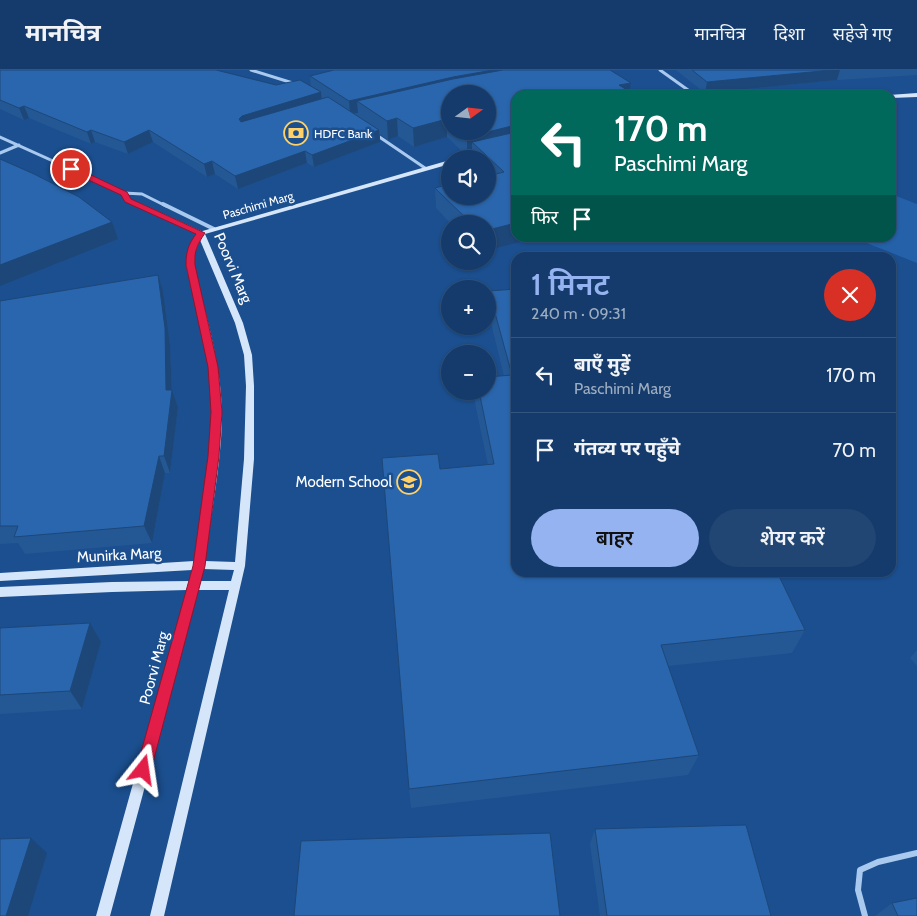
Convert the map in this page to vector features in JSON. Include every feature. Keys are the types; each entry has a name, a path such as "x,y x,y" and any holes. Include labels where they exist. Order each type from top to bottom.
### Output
{"main road":[{"path":"896,96 917,95"},
{"name":"Paschimi Marg","path":"201,233 441,164"},
{"name":"Poorvi Marg","path":"103,916 199,566 214,456 216,412 213,367 190,265 190,252 201,233"},
{"name":"Poorvi Marg","path":"157,916 240,566 249,459 250,386 248,355 239,323 201,233"},
{"name":"Munirka Marg","path":"0,577 199,566 240,566"},
{"name":"Munirka Marg","path":"0,592 112,587 235,585"}],"street":[{"path":"251,70 297,84"},
{"path":"660,70 688,90"},
{"path":"372,133 425,168"},
{"path":"0,137 19,144 124,194 142,194 214,229"},
{"path":"0,152 19,144"},
{"path":"124,194 128,200 201,233"},
{"path":"865,916 858,890 860,870 878,862 917,853"}],"shaded area":[{"path":"896,196 917,204 917,263 896,255 896,252 889,252 864,242 896,242"}],"building":[{"path":"0,70 216,70 276,85 300,80 321,92 242,116 239,119 241,122 328,97 379,130 312,155 305,151 235,176 212,161 204,164 149,130 124,142 91,130 87,132 24,106 19,108 0,100"},
{"path":"334,70 493,70 453,77 349,101 310,76"},
{"path":"503,70 610,70 631,83 619,85 627,90 511,90 511,126 496,130 496,85 441,85 441,121 413,128 397,118 387,121 357,101 453,79"},
{"path":"692,70 832,70 707,82"},
{"path":"511,133 511,224 496,228 496,215 463,215 452,205 496,205 496,174 504,172 496,164 496,150 481,150 472,142 496,140 496,137"},
{"path":"0,159 79,197 112,222 0,265"},
{"path":"441,186 441,194 435,188"},
{"path":"158,275 165,328 166,390 172,390 164,456 159,456 144,526 14,537 18,526 0,526 0,301"},
{"path":"511,289 511,371 496,317 496,290"},
{"path":"511,375 511,577 779,577 805,630 661,645 699,755 409,789 382,458 438,454 440,469 494,464 481,400 496,400 496,376"},
{"path":"90,623 70,691 0,695 0,628"},
{"path":"746,825 771,916 607,916 595,829"},
{"path":"550,833 560,916 294,916 301,841"},
{"path":"31,838 6,916 0,916 0,839"},
{"path":"917,898 917,916 898,916 892,903"}],"place":[{"name":"HDFC Bank","path":"296,133"},
{"name":"Modern School","path":"409,482"}],"route":[{"path":"71,169 124,194 128,200 201,233 190,252 190,265 213,367 216,412 214,456 199,566 143,770"}]}
